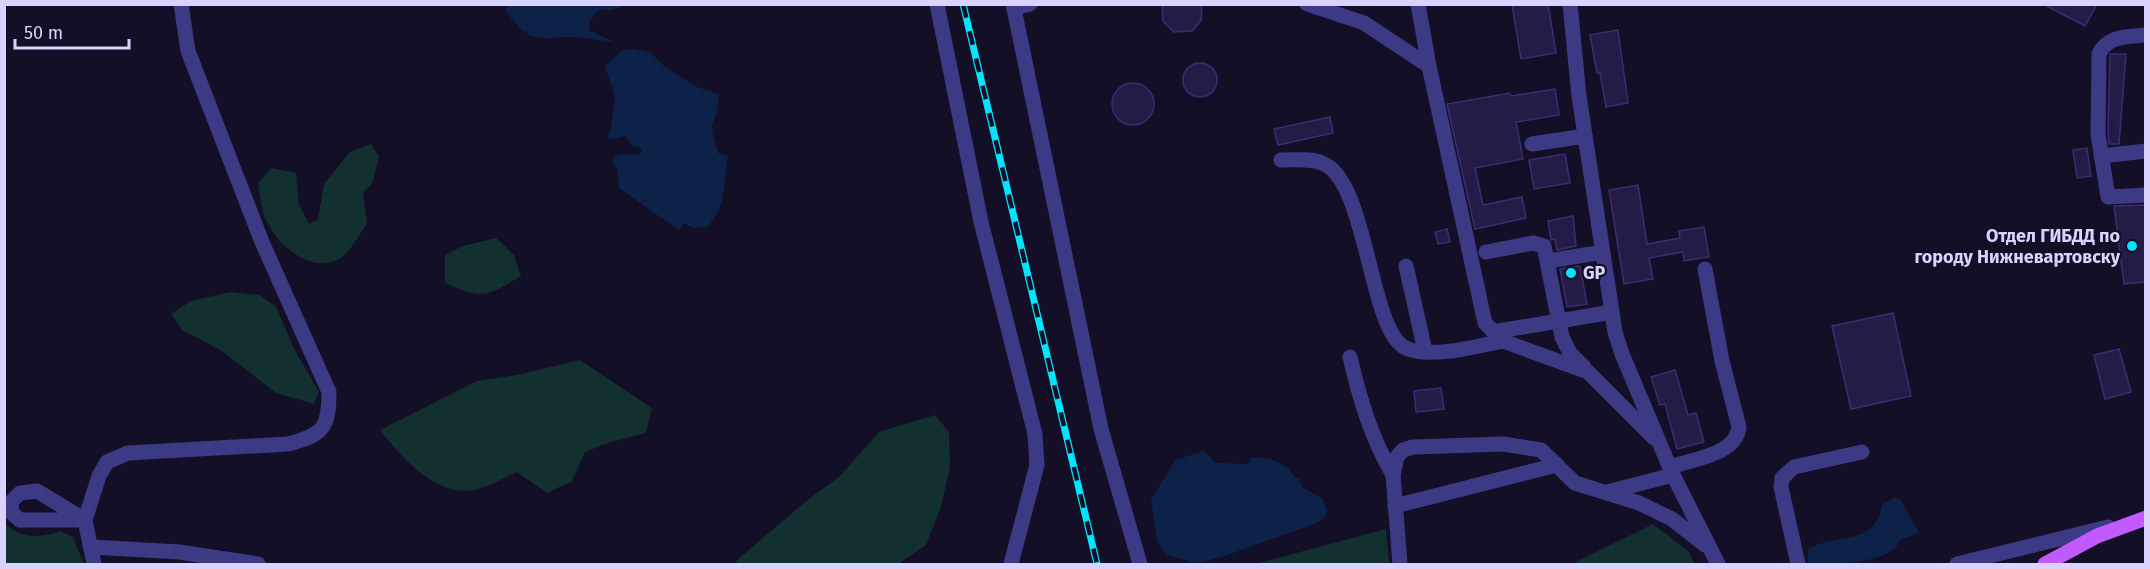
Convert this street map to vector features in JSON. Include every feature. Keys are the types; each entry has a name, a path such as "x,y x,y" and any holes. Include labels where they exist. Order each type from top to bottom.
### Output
{"main road":[{"path":"2045,564 2097,536 2145,518"}],"street":[{"path":"94,564 85,520 99,476 107,462 118,455 288,444 308,439 324,429 329,414 329,392 262,242 188,51 181,4"},
{"path":"937,4 981,222 1035,434 1037,465 1011,564"},
{"path":"1030,4 1013,6 1101,429 1140,564"},
{"path":"1307,4 1364,23 1429,66"},
{"path":"1418,4 1481,313 1498,337 1588,372"},
{"path":"1570,4 1585,136 1612,312 1622,354 1671,471 1718,564"},
{"path":"2145,37 2108,41 2099,54 2098,120 2108,197 2145,195"},
{"path":"1532,144 1585,136"},
{"path":"2101,156 2145,151"},
{"path":"1281,160 1316,161 1335,172 1356,217 1392,333 1405,347 1425,351 1453,350 1559,321 1612,312"},
{"path":"1486,252 1539,244 1546,250 1564,345 1660,444"},
{"path":"1548,261 1603,252"},
{"path":"1406,266 1425,351"},
{"path":"1607,492 1671,471 1730,447 1738,436 1739,427 1722,361 1705,269"},
{"path":"1350,357 1363,412 1374,441 1393,475"},
{"path":"1400,564 1393,475 1397,457 1403,450 1413,447 1503,444 1541,450 1575,483 1639,503 1672,519 1708,548"},
{"path":"1798,564 1781,487 1782,478 1794,467 1862,452"},
{"path":"1395,507 1557,465"},
{"path":"1957,564 2145,518"},
{"path":"92,547 179,552 258,564"}],"green space":[{"path":"371,144 379,157 372,184 363,192 367,224 355,242 341,258 329,262 317,263 295,254 285,246 269,226 264,216 258,183 271,168 296,173 299,205 309,224 318,219 324,184 350,152"},
{"path":"496,238 514,255 521,276 484,294 468,292 445,283 445,255 463,246"},
{"path":"230,292 259,295 276,306 293,347 319,392 314,404 276,393 222,351 182,330 171,314 191,301"},
{"path":"580,360 652,408 646,433 585,452 572,481 547,493 517,472 479,489 464,491 435,483 410,464 380,430 477,381 517,375"},
{"path":"935,415 949,432 950,467 941,507 926,545 898,564 738,564 736,561 805,502 839,477 879,432"},
{"path":"5,523 17,532 31,536 61,531 73,537 84,564 5,564"},
{"path":"1653,524 1689,552 1694,564 1572,564"},
{"path":"1386,529 1389,564 1255,564"}],"water":[{"path":"509,5 626,5 611,10 598,10 590,21 589,30 614,42 577,37 536,37 514,21 505,10"},
{"path":"623,50 650,52 665,67 697,87 719,94 716,115 711,127 718,153 728,156 722,202 714,219 707,227 693,228 684,223 679,230 619,188 617,169 611,162 618,155 641,154 642,148 632,146 625,136 607,140 615,97 605,66"},
{"path":"1204,451 1216,463 1248,464 1251,457 1257,457 1282,464 1295,478 1299,478 1302,487 1323,499 1327,510 1325,517 1317,523 1222,557 1197,563 1166,555 1157,541 1151,500 1175,460"},
{"path":"1895,497 1901,500 1919,533 1900,540 1895,548 1874,558 1845,563 1808,564 1808,549 1864,533 1878,518 1882,505"}],"building":[{"path":"1162,4 1202,4 1201,20 1192,31 1174,32 1163,21"},
{"path":"1512,4 1548,4 1556,53 1521,59"},
{"path":"2043,4 2097,4 2085,26"},
{"path":"1618,30 1628,103 1606,107 1590,35"},
{"path":"2110,54 2126,54 2119,144 2109,144"},
{"path":"1200,63 1212,68 1217,80 1212,92 1200,97 1188,92 1183,80 1188,68"},
{"path":"1133,83 1148,89 1154,104 1148,119 1133,125 1118,119 1112,104 1118,89"},
{"path":"1555,89 1559,115 1516,122 1523,159 1475,168 1483,205 1522,197 1526,218 1475,229 1447,104 1510,93 1511,96"},
{"path":"1330,117 1333,133 1278,145 1274,129"},
{"path":"2087,148 2091,176 2077,178 2073,150"},
{"path":"1565,154 1570,183 1534,189 1529,160"},
{"path":"1638,185 1647,244 1680,238 1679,231 1704,227 1709,257 1684,261 1683,252 1649,258 1653,279 1624,284 1609,190"},
{"name":"Отдел ГИБДД по городу Нижневартовску","path":"2145,205 2145,282 2124,284 2114,206"},
{"path":"1573,216 1576,246 1557,250 1555,239 1551,240 1548,221"},
{"path":"1447,229 1450,242 1438,244 1435,232"},
{"path":"1580,266 1587,304 1567,307 1560,269"},
{"path":"1893,313 1911,396 1851,409 1832,326"},
{"path":"2119,349 2131,392 2105,399 2094,355"},
{"path":"1675,370 1688,415 1696,413 1704,442 1677,449 1665,404 1660,405 1651,377"},
{"path":"1441,388 1444,409 1416,412 1414,391"}],"railway":[{"path":"963,4 1097,564"}],"place":[{"name":"Отдел ГИБДД по городу Нижневартовску","path":"2132,246"},
{"name":"GP","path":"1571,273"}]}
